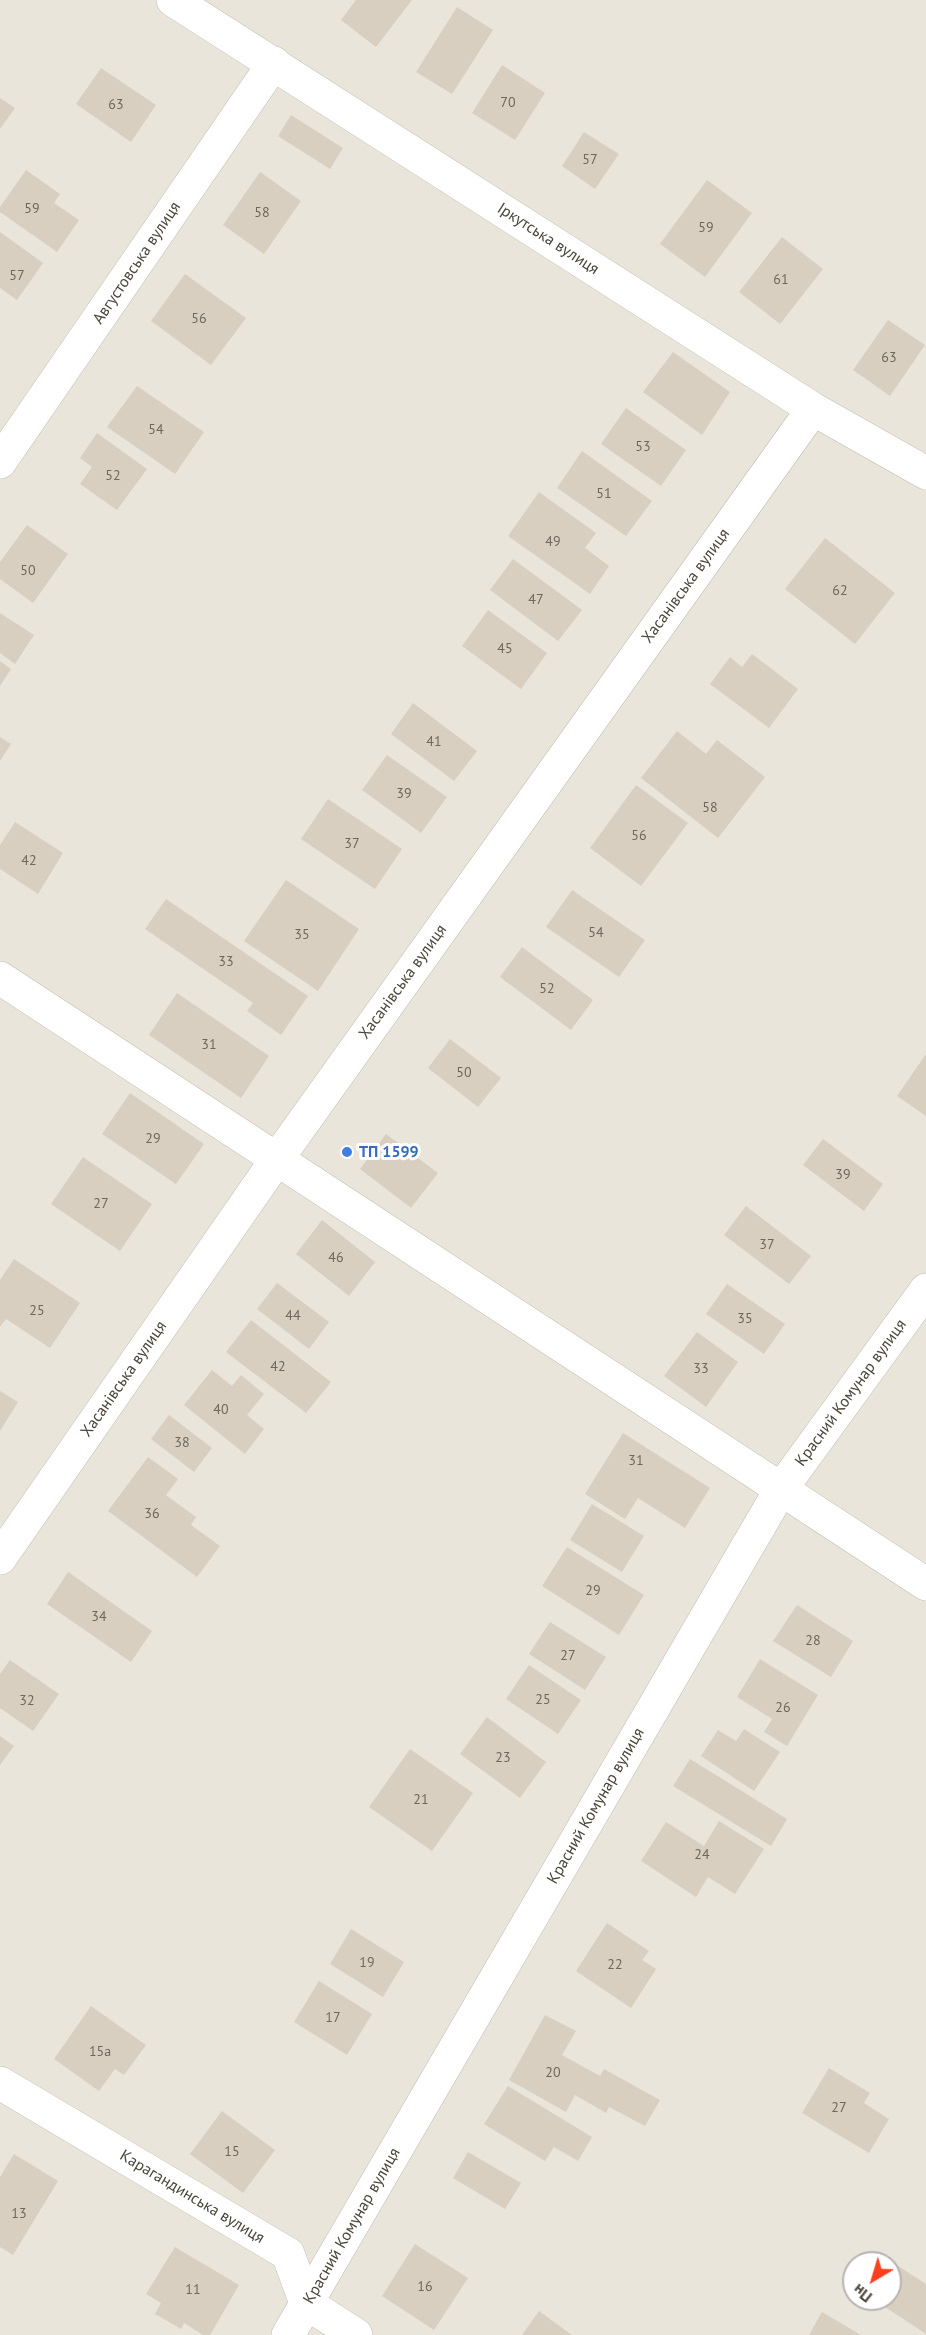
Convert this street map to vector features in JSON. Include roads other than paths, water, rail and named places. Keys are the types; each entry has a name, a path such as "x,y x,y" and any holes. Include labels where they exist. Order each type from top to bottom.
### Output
{"street":[{"name":"Іркутська вулиця","path":"173,0 813,409 926,473"},
{"name":"Августовська вулиця","path":"0,462 274,63"},
{"name":"Хасанівська вулиця","path":"0,1558 277,1159 813,409"},
{"path":"0,978 926,1584"},
{"name":"Красний Комунар вулиця","path":"288,2335 781,1489 926,1290"},
{"name":"Карагандинська вулиця","path":"0,2084 288,2254 306,2303"},
{"path":"306,2303 356,2335"}],"place":[{"name":"ТП 1599","path":"347,1152"}]}
